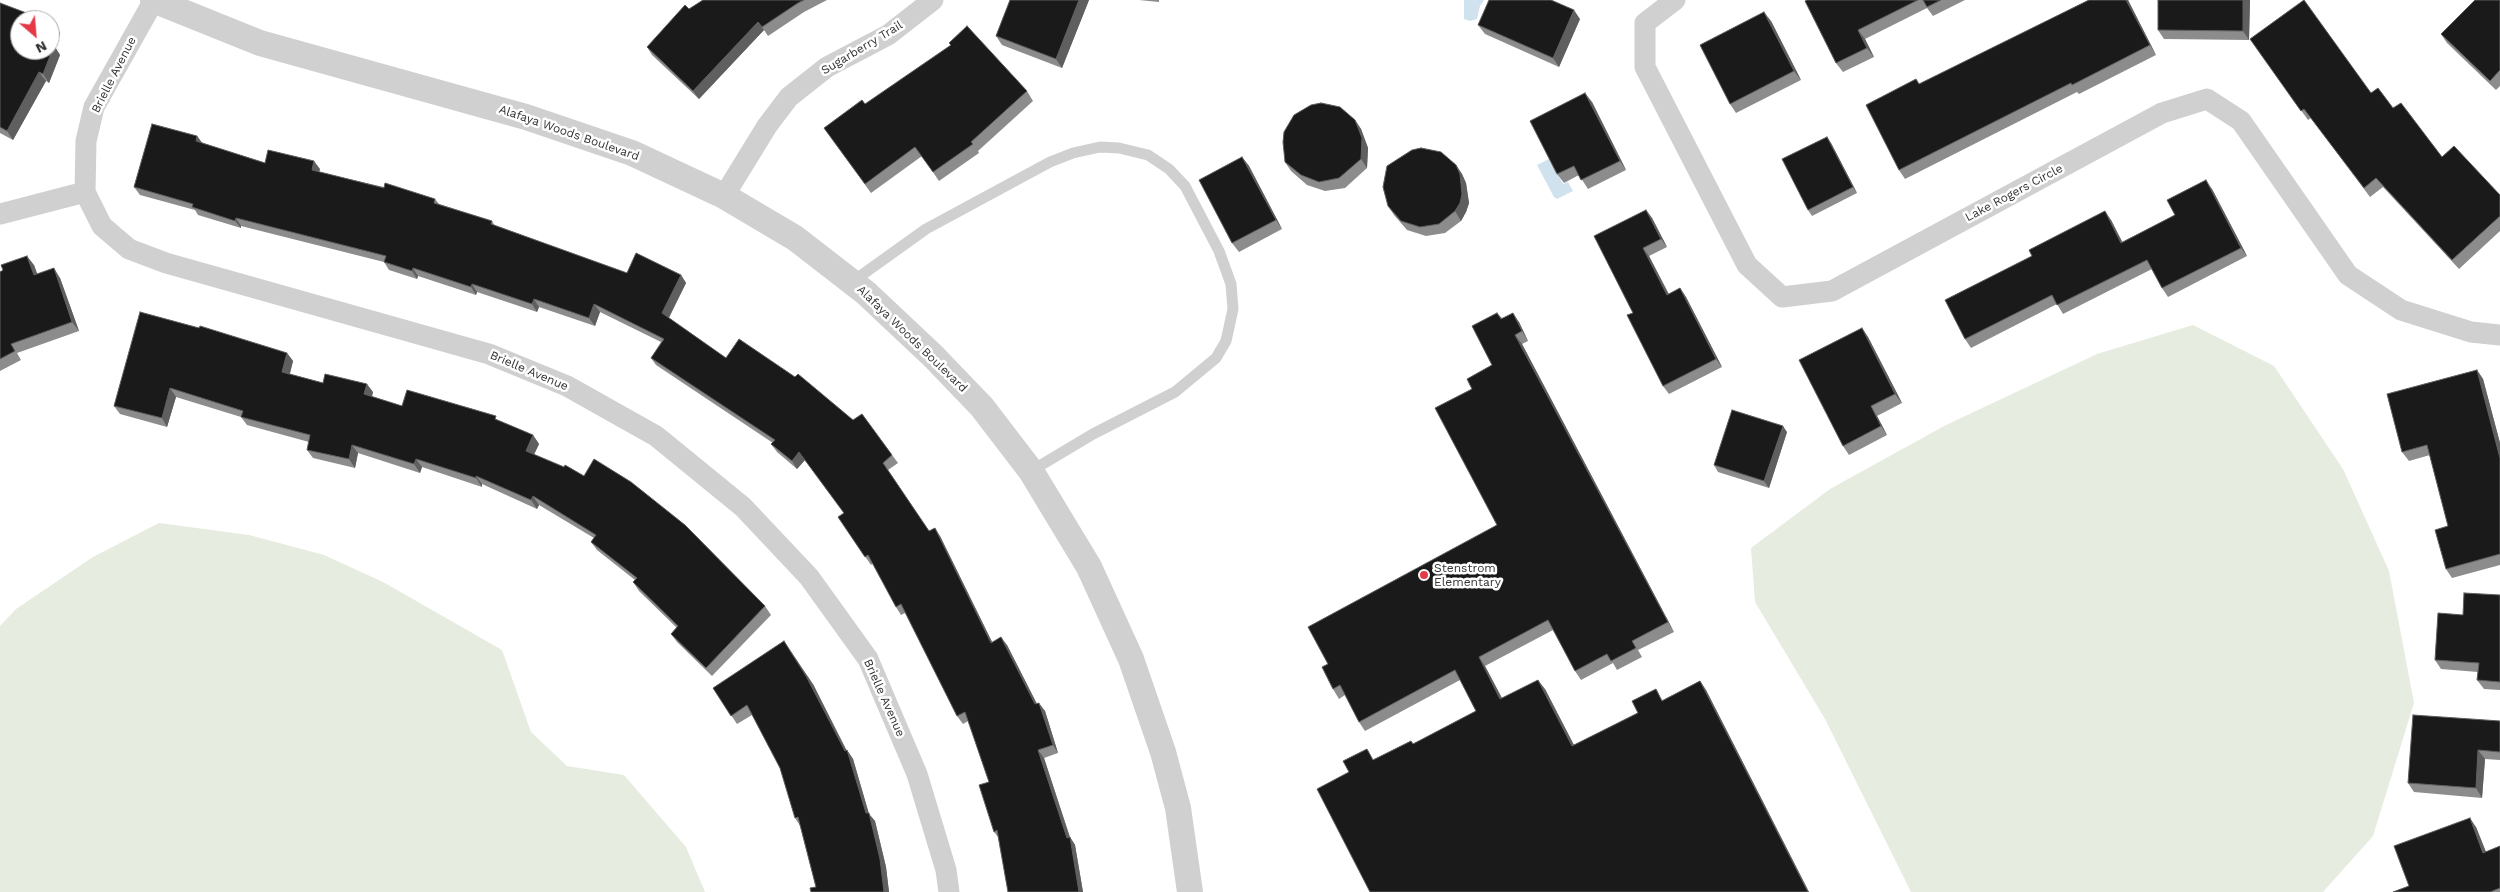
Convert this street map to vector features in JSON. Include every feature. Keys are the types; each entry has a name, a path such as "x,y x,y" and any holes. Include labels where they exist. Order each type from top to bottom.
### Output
{"street":[{"name":"Alafaya Woods Boulevard","path":"154,0 260,43 526,117 623,150 724,196 795,238 852,282 932,356 982,407 1031,471 1089,567 1131,659 1163,752 1178,808 1190,892"},
{"name":"Brielle Avenue","path":"154,0 94,108 86,141 85,192 102,226 129,249 176,266 489,354 567,386 656,436 744,507 809,577 868,659 917,774 946,870 949,892"},
{"name":"Sugarberry Trail","path":"724,196 767,126 789,97 827,67 888,35 933,0"},
{"name":"Lake Rogers Circle","path":"1675,0 1645,23 1646,67 1747,265 1782,297 1832,291 2162,113 2207,99 2241,121 2348,275 2401,310 2471,332 2500,335"},
{"path":"0,214 85,192"}],"lane":[{"path":"852,282 934,224 1050,162 1073,153 1100,147 1119,148 1148,155 1185,186 1219,251 1231,284 1233,309 1226,341 1216,358 1175,392 1093,434 1031,471"}],"shaded area":[{"path":"2193,325 2274,366 2343,469 2389,571 2414,703 2373,836 2323,892 1911,892 1825,719 1755,602 1751,548 1830,489 1946,425 2097,354"},
{"path":"159,523 249,535 324,555 383,582 502,650 531,732 567,766 624,775 686,847 705,892 0,892 0,626 16,609 93,557"}],"water":[{"path":"1464,0 1484,0 1480,6 1477,19 1470,21 1464,19"},
{"path":"1549,159 1563,184 1568,182 1573,191 1557,199 1554,197 1537,165"}],"building":[{"path":"703,0 804,0 762,27 758,22 693,91 647,47 685,5 689,9"},
{"path":"1010,0 1079,0 1056,59 996,36"},
{"path":"1489,0 1551,0 1574,10 1553,58 1478,25"},
{"path":"1918,0 1858,30 1867,48 1836,63 1805,1"},
{"path":"1923,0 1941,0 1927,7"},
{"path":"2089,0 2126,0 2150,45 1899,170 1866,105 1916,79 1919,84"},
{"path":"2158,0 2243,0 2243,31 2158,30"},
{"path":"2304,0 2371,93 2378,88 2393,108 2401,103 2442,157 2454,146 2500,195 2500,216 2452,260 2376,178 2364,188 2304,109 2301,111 2250,39"},
{"path":"2475,0 2500,0 2500,70 2490,81 2441,34"},
{"path":"0,3 19,10 10,10 10,60 48,60 43,74 39,72 7,131 0,127"},
{"path":"1764,12 1794,71 1730,104 1700,45"},
{"path":"967,26 1027,91 971,142 973,144 933,172 915,147 865,184 824,128 862,100 865,104 951,45 949,43"},
{"path":"1585,93 1620,161 1581,180 1574,166 1557,174 1530,121"},
{"path":"1321,103 1340,107 1355,120 1362,138 1361,159 1339,178 1319,182 1301,175 1285,162 1283,142 1284,132 1294,115 1311,105"},
{"path":"152,124 197,136 196,141 265,163 268,150 314,161 312,170 384,188 385,183 435,199 434,203 492,221 491,224 627,273 636,253 681,275 662,313 726,358 739,339 795,377 798,374 853,420 862,414 892,455 883,463 929,531 935,528 991,643 1001,637 1035,704 1039,703 1053,745 1038,750 1067,838 1070,837 1079,892 1008,892 997,830 994,832 979,785 989,782 965,712 957,716 901,604 896,607 868,555 865,557 838,517 844,513 799,452 792,461 771,444 775,440 651,358 664,339 594,304 589,318 534,299 532,304 472,284 471,287 413,268 412,271 384,262 386,256 236,218 235,221 192,207 193,204 134,187"},
{"path":"1827,137 1853,187 1808,210 1782,159"},
{"path":"1421,148 1441,152 1456,165 1460,174 1462,194 1460,203 1455,211 1439,224 1420,227 1401,221 1388,206 1383,187 1387,166 1412,150"},
{"path":"1242,157 1276,220 1232,243 1199,180"},
{"path":"2206,180 2241,248 2162,288 2147,260 2057,305 2052,295 1965,339 1945,300 2032,256 2029,250 2105,211 2121,243 2175,215 2167,200"},
{"path":"1646,210 1661,239 1643,248 1667,295 1680,288 1716,359 1663,386 1627,315 1633,313 1594,236"},
{"path":"27,256 34,275 54,268 72,322 11,344 15,351 0,359 0,272 3,270 1,265"},
{"path":"140,312 199,328 200,326 287,353 282,372 323,383 325,374 367,384 364,394 402,406 407,390 496,416 495,419 533,435 526,451 564,467 565,465 584,476 594,459 631,482 685,525 765,606 706,668 671,634 678,626 633,582 637,578 591,542 596,535 533,496 531,500 476,476 476,478 416,459 414,464 352,445 349,459 307,450 310,435 241,417 243,411 170,388 162,418 114,406"},
{"path":"1497,313 1501,319 1513,313 1522,331 1515,335 1668,622 1632,641 1636,648 1611,661 1607,654 1575,671 1548,620 1479,657 1500,699 1538,680 1572,746 1638,713 1632,701 1656,689 1662,701 1700,681 1808,892 1370,892 1317,789 1349,772 1343,761 1367,749 1373,760 1411,741 1413,744 1476,711 1455,670 1359,722 1340,685 1333,689 1322,667 1328,664 1308,627 1497,525 1435,408 1472,389 1467,379 1492,365 1472,326"},
{"path":"1862,328 1895,394 1871,406 1881,426 1843,446 1799,360"},
{"path":"2477,370 2500,458 2500,554 2446,569 2435,530 2448,526 2427,445 2402,452 2387,394"},
{"path":"1732,410 1783,426 1764,481 1714,465"},
{"path":"2464,593 2500,595 2500,682 2477,680 2479,663 2435,660 2438,613 2463,615"},
{"path":"784,641 806,676 845,751 847,750 866,813 869,813 880,859 884,892 811,892 810,888 816,887 798,817 795,818 780,768 747,705 731,716 713,688"},
{"path":"2413,715 2500,721 2500,752 2478,750 2476,788 2408,783"},
{"path":"2470,818 2483,853 2500,846 2500,888 2490,892 2393,892 2409,886 2394,846"}],"place":[{"name":"Stenstrom Elementary","path":"1424,575"}]}
